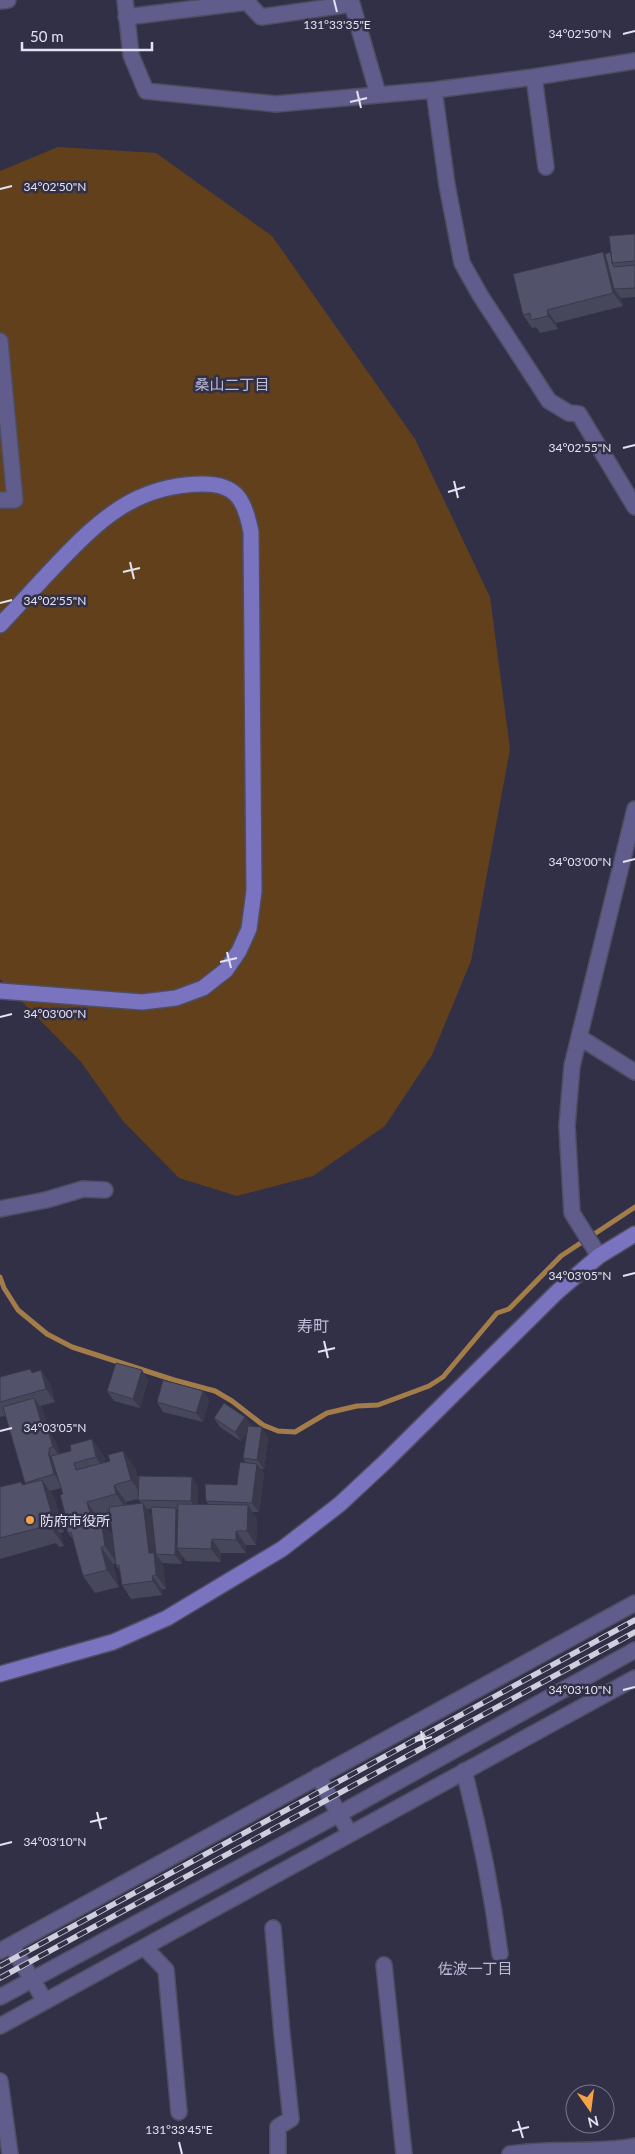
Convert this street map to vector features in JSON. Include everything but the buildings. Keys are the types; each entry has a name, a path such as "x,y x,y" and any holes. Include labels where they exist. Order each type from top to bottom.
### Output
{"street":[{"path":"0,1 8,0"},
{"path":"125,0 131,55 146,91 276,104 434,90 534,78 635,61"},
{"path":"126,17 247,2 261,17 352,4 378,94"},
{"path":"534,78 546,166"},
{"path":"434,90 447,185 462,264 549,401 569,413 579,414 635,507"},
{"path":"0,342 15,500 0,500"},
{"path":"0,625 87,532 116,509 141,495 162,488 214,483 234,491 247,509 251,532 254,891 249,929 239,951 226,970 203,988 176,998 142,1002 0,991"},
{"path":"599,1256 572,1213 567,1126 572,1066 635,809"},
{"path":"579,1037 635,1072"},
{"path":"0,1209 83,1190 105,1190"},
{"path":"0,1674 113,1642 167,1618 282,1548 340,1504 557,1292 599,1256 635,1234"},
{"path":"45,2001 32,1980 6,1948 635,1603"},
{"path":"0,1997 339,1814 635,1650"},
{"path":"0,2026 635,1678"},
{"path":"464,1772 479,1827 491,1890 500,1954"},
{"path":"318,1776 350,1834"},
{"path":"273,1928 291,2119 278,2127 278,2154"},
{"path":"144,1947 166,1970 179,2112"},
{"path":"384,1965 404,2154"},
{"path":"0,2081 10,2154"},
{"path":"510,2154 529,2151 615,2152 635,2146"}],"shaded area":[{"path":"58,147 156,153 272,236 415,439 490,597 510,749 471,961 432,1055 385,1126 313,1176 237,1196 179,1178 123,1121 81,1062 0,979 0,171"}],"waterway":[{"path":"0,1277 4,1288 18,1310 47,1334 72,1347 174,1380 215,1391 232,1401 263,1425 278,1431 295,1432 327,1413 357,1406 378,1405 429,1386 443,1377 497,1313 509,1309 561,1256 635,1207"}],"railway":[{"path":"0,1966 635,1620"},
{"path":"0,1978 635,1632"}],"place":[{"name":"防府市役所","path":"30,1520"}],"district":[{"name":"桑山二丁目","path":"232,384"},
{"name":"寿町","path":"313,1325"},
{"name":"佐波一丁目","path":"475,1968"}]}
